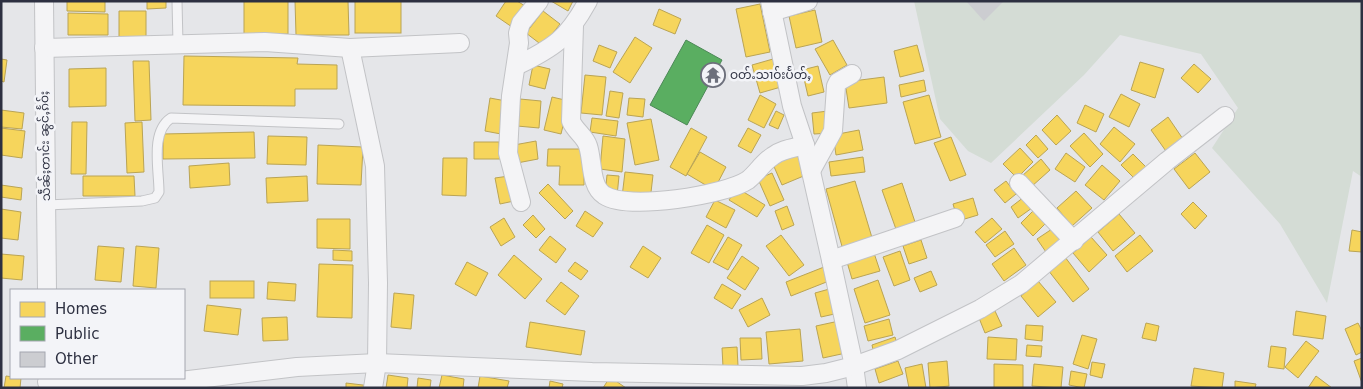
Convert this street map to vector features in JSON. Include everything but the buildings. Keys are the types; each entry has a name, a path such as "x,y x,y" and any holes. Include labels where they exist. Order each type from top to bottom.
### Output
{"street":[{"name":"သဵၼ်ႈတၢင်း ၼွင်ႇၵႅဝ်ႈ","path":"44,1 46,289"},
{"path":"521,202 508,153 512,96 518,33 521,23 540,1"},
{"path":"516,66 548,50 574,26 588,1"},
{"path":"808,1 771,6 792,106 805,145 811,171 854,366 857,388"},
{"path":"574,26 571,121 574,128 588,144 596,187 604,195 615,200 654,203 734,187 748,180 772,156 805,145"},
{"path":"44,48 290,42 350,48 460,43"},
{"path":"350,48 375,166 378,283 377,363 373,388"},
{"path":"811,171 833,131 836,86 838,82 852,74"},
{"path":"47,382 131,387 297,367 377,363 592,372 802,376 826,373 854,366 898,350 980,309 1021,284 1168,160 1225,116"},
{"path":"1019,183 1074,241"},
{"path":"831,260 954,218"}],"lane":[{"path":"177,1 178,44"},
{"path":"46,205 142,201 154,198 159,192 158,133 163,124 171,118 339,124"}],"shaded area":[{"path":"914,1 1362,1 1362,177 1353,171 1327,303 1280,224 1212,148 1238,108 1201,54 1120,35 1084,75 991,163 968,151 940,119"}],"place":[{"name":"ဝတ်ႉသၢဝ်းပႅတ်ႇ","path":"713,75"}]}
